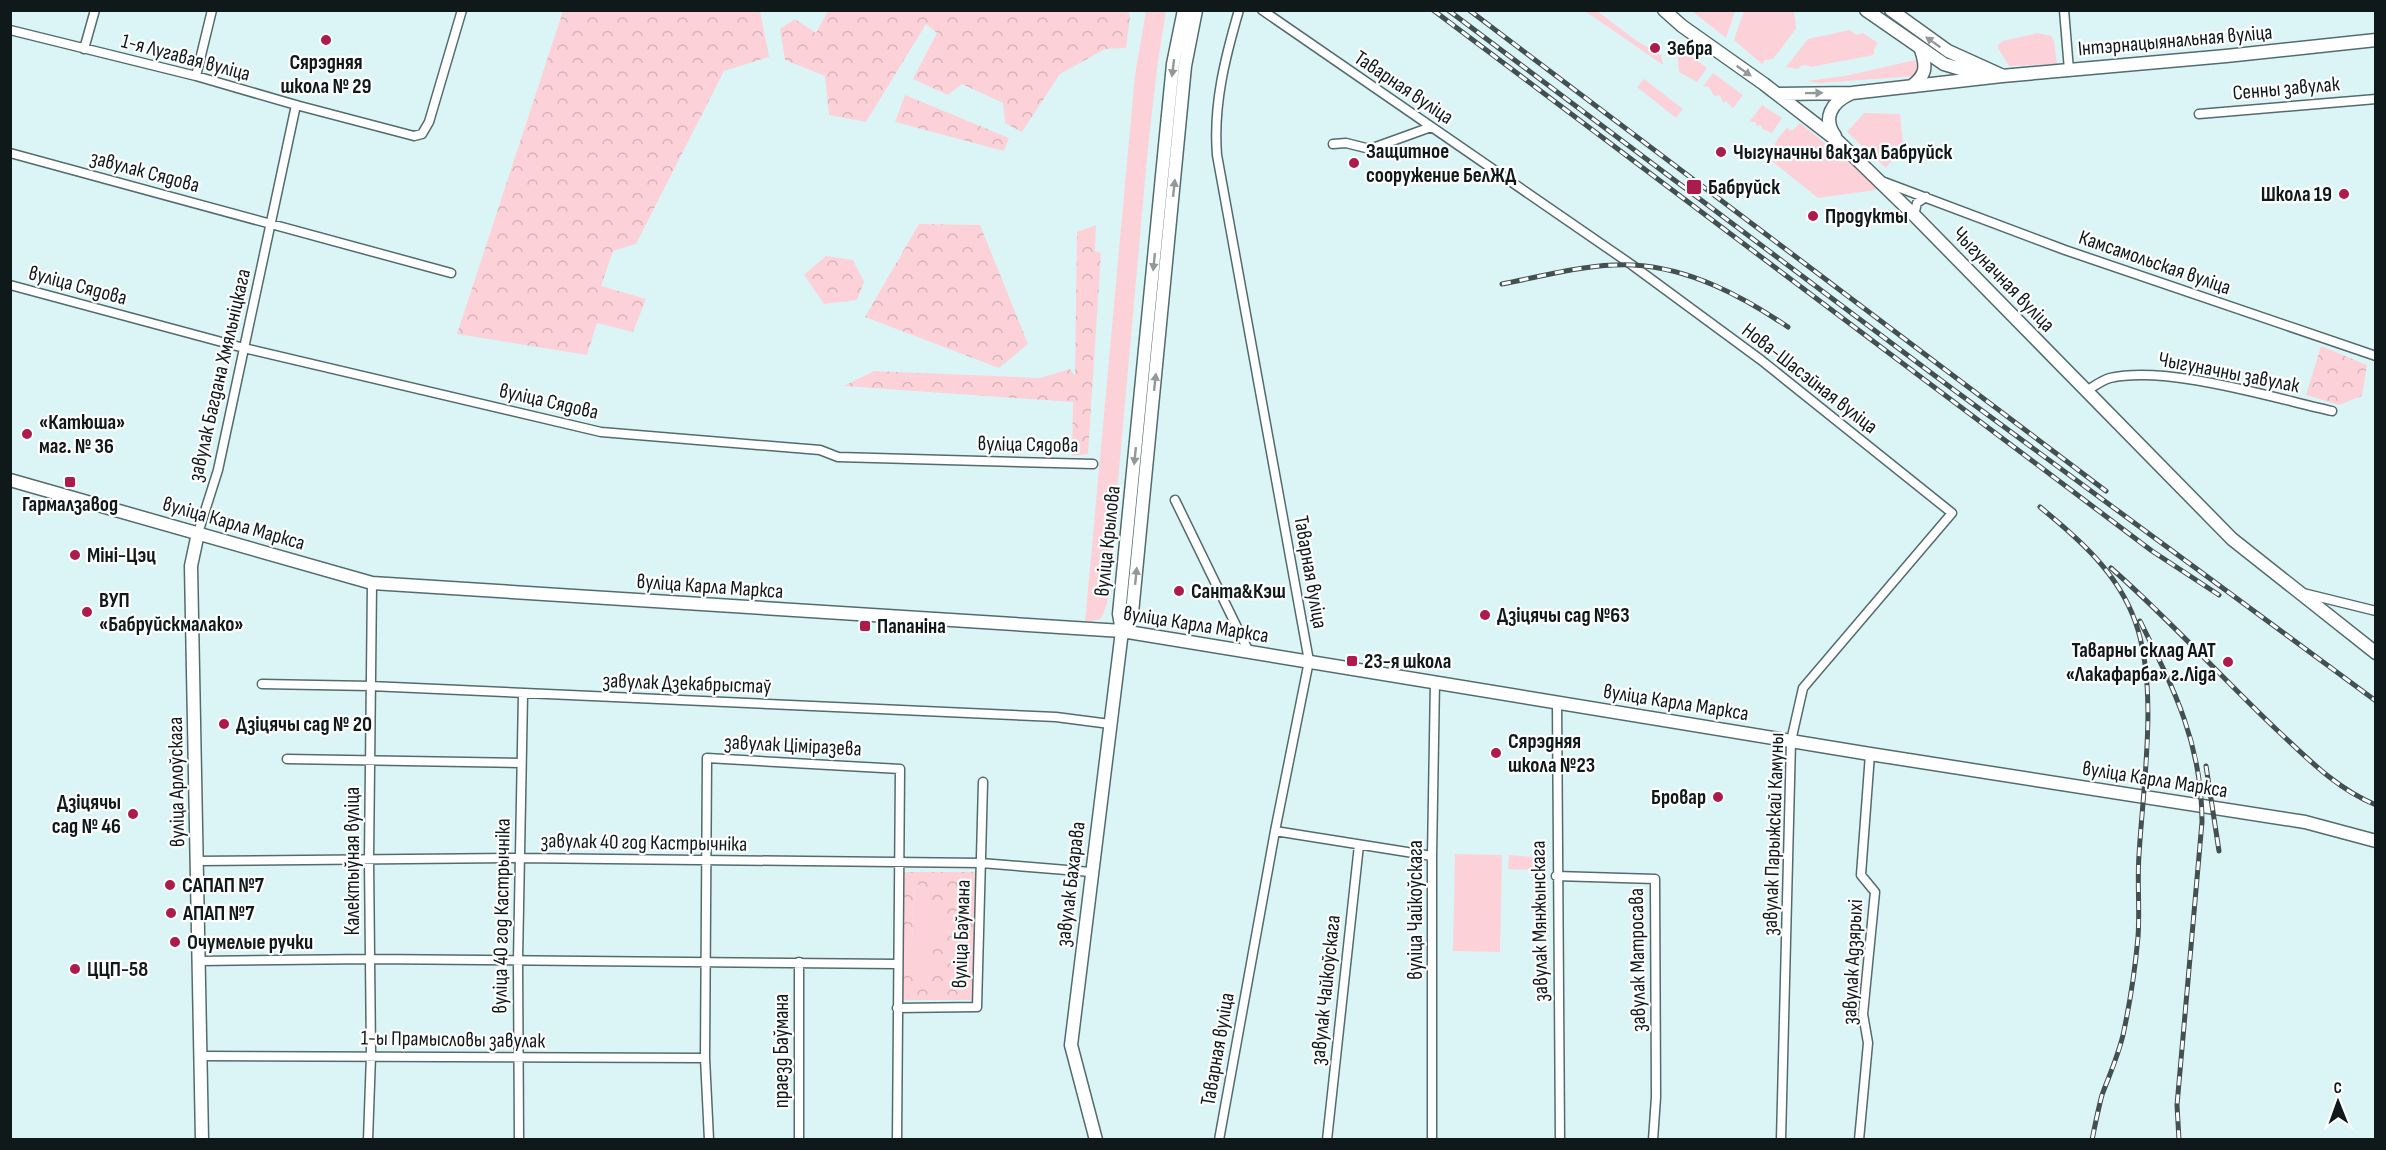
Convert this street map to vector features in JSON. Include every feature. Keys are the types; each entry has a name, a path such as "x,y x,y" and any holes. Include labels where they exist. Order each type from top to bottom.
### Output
{"main road":[{"name":"вуліца Крылова","path":"1122,631 1119,614 1173,64 1184,10"},
{"name":"вуліца Крылова","path":"1122,631 1132,613 1185,66 1196,10"},
{"name":"Чыгуначная вуліца","path":"1664,10 1682,27 1839,142 1914,215 2232,539 2376,653"},
{"path":"1866,10 1944,64 1974,74 2002,76"},
{"name":"Інтэрнацыянальная вуліца","path":"1891,10 1935,44 2002,76 2376,40"},
{"path":"1912,86 1922,77 1925,69 1921,50"},
{"path":"1776,94 1852,93 2002,76"},
{"path":"1839,142 1829,125 1829,112 1840,99 1852,93"},
{"name":"вуліца Карла Маркса","path":"10,480 372,583 1122,631 1870,754 2305,822 2376,841"},
{"name":"вуліца Арлоўскага","path":"198,533 191,566 201,1140"},
{"name":"завулак Бахарава","path":"1096,1140 1071,1045 1122,631"}],"street":[{"path":"84,49 95,10"},
{"path":"196,76 212,10"},
{"name":"1-я Лугавая вуліца","path":"10,30 196,76 414,136 422,134 439,91 462,10"},
{"name":"Таварная вуліца","path":"1219,1140 1275,831 1309,661 1217,155 1215,131 1222,72 1239,10"},
{"name":"Таварная вуліца","path":"1262,10 1644,274"},
{"path":"2064,10 2069,70"},
{"name":"Сенны завулак","path":"2199,114 2376,99"},
{"name":"завулак Багдана Хмяльніцкага","path":"198,533 218,471 296,105"},
{"path":"1333,144 1346,143 1370,149 1431,127"},
{"name":"завулак Сядова","path":"10,153 270,224"},
{"name":"Камсамольская вуліца","path":"1880,181 2064,250 2376,356"},
{"path":"1914,215 1917,203 1926,197"},
{"path":"270,224 452,273"},
{"name":"Нова-Шасэйная вуліца","path":"1644,274 1761,360 1952,513"},
{"name":"вуліца Сядова","path":"10,285 244,348 601,432 820,450 838,457 1093,464"},
{"name":"Чыгуначны завулак","path":"2086,391 2109,379 2150,375 2222,386 2332,411"},
{"path":"1175,500 1249,652"},
{"name":"завулак Парыжскай Камуны","path":"1781,1140 1791,741 1803,688 1952,513"},
{"name":"Калектыўная вуліца","path":"368,1140 371,1055 369,859 372,583"},
{"name":"Чыгуначная вуліца","path":"2299,592 2376,611"},
{"name":"вуліца Чайкоўскага","path":"1432,1140 1432,856 1435,681"},
{"name":"завулак Дзекабрыстаў","path":"262,684 370,686 1056,717 1110,724"},
{"name":"вуліца 40 год Кастрычніка","path":"519,1140 518,960 523,694"},
{"name":"завулак Мянжынскага","path":"1557,703 1556,876 1560,1140"},
{"name":"завулак Адзярыхі","path":"1859,1140 1868,1042 1863,1014 1875,892 1861,875 1870,754"},
{"name":"завулак Ціміразева","path":"709,1140 705,1058 707,758 900,769 899,862"},
{"path":"287,759 521,763"},
{"name":"вуліца Баўмана","path":"897,1008 977,1007 983,782"},
{"path":"1275,831 1432,856"},
{"name":"завулак Чайкоўскага","path":"1327,1140 1359,845"},
{"name":"завулак 40 год Кастрычніка","path":"197,861 520,858 981,862 1091,872"},
{"path":"897,1140 899,862"},
{"name":"завулак Матросава","path":"1556,876 1655,879 1656,1097 1653,1140"},
{"path":"199,961 370,958 897,964"},
{"name":"праезд Баўмана","path":"799,1140 800,962"},
{"name":"1-ы Прамысловы завулак","path":"201,1056 705,1058"}],"green space":[{"path":"1128,10 1130,17 1126,48 1105,49 1060,74 1022,132 1005,123 1003,103 962,84 948,95 913,79 937,33 926,24 866,122 829,115 825,76 785,60 780,29 795,19 816,33 828,11"},
{"path":"563,11 760,11 769,57 724,71 636,244 613,251 601,286 646,299 633,332 597,323 587,355 457,334"},
{"path":"1146,11 1166,11 1148,147 1107,604 1101,619 1085,622 1135,75"},
{"path":"1585,11 1597,11 1637,41 1661,55 1663,65"},
{"path":"1692,11 1735,11 1726,38"},
{"path":"1744,11 1794,11 1796,29 1773,59 1765,60 1762,64 1734,40"},
{"path":"1850,30 1856,35 1863,33 1878,43 1874,49 1874,55 1811,67 1804,65 1798,69 1786,67 1808,39"},
{"path":"2038,33 2051,36 2054,41 2057,64 2009,66 1997,46 2003,41"},
{"path":"1684,50 1707,68 1697,82 1679,72 1677,51"},
{"path":"1915,60 1919,63 1919,71 1915,76 1820,83 1807,81 1850,75"},
{"path":"1713,73 1743,95 1733,108 1726,101 1724,103 1719,95 1714,96 1709,87 1703,86"},
{"path":"1644,79 1683,109 1676,118 1637,87"},
{"path":"905,95 1009,138 1004,151 895,122"},
{"path":"1762,105 1782,118 1772,133 1762,129 1761,125 1757,126 1755,122 1749,122"},
{"path":"1864,113 1900,114 1903,145 1886,168 1847,132"},
{"path":"1800,123 1878,186 1876,190 1818,198 1768,158 1778,138 1787,128 1792,131"},
{"path":"919,224 980,225 1028,344 999,368 865,317"},
{"path":"1096,225 1095,251 1101,253 1088,454 1072,456 1073,402 844,386 874,371 1040,378 1070,369 1075,376 1077,232"},
{"path":"826,256 853,260 864,282 857,300 824,304 804,275"},
{"path":"2321,346 2367,365 2362,396 2339,405 2306,395"},
{"path":"1455,854 1502,855 1500,952 1453,951"},
{"path":"1509,855 1535,857 1535,870 1508,869"},
{"path":"904,872 975,872 973,1000 903,1000 903,970 927,977 936,972 929,933 949,933 951,924 928,916 933,890 915,884 912,941 903,944"},
{"path":"915,884 933,890 951,923 949,933 929,933 937,972 927,977 903,970 903,944 912,941"}],"railway":[{"path":"1433,10 2152,551 2219,595"},
{"path":"1448,10 1954,390 2376,701"},
{"path":"1469,10 2106,491"},
{"path":"1502,284 1600,266 1654,267 1715,286 1788,327"},
{"path":"2040,507 2083,544 2118,587 2135,621 2146,676 2148,736 2139,855 2139,927 2135,962 2123,1035 2102,1095 2092,1140"},
{"path":"2111,568 2312,762 2348,791 2376,805"},
{"path":"2140,621 2184,718 2197,767 2201,794 2202,822 2177,1105 2179,1140"},
{"path":"2206,766 2219,851"}],"place":[{"name":"Сярэдняя школа № 29","path":"326,40"},
{"name":"Зебра","path":"1655,48"},
{"name":"Чыгуначны вакзал Бабруйск","path":"1721,152"},
{"name":"Защитное сооружение БелЖД","path":"1354,163"},
{"name":"Бабруйск","path":"1694,187"},
{"name":"Школа 19","path":"2344,194"},
{"name":"Продукты","path":"1813,216"},
{"name":"«Катюша» маг. № 36","path":"27,434"},
{"name":"Гармалзавод","path":"70,482"},
{"name":"Міні-Цэц","path":"75,555"},
{"name":"Санта&Кэш","path":"1179,591"},
{"name":"ВУП «Бабруйскмалако»","path":"87,612"},
{"name":"Дзіцячы сад №63","path":"1485,615"},
{"name":"Папаніна","path":"865,626"},
{"name":"23-я школа","path":"1352,661"},
{"name":"Таварны склад ААТ «Лакафарба» г.Ліда","path":"2228,662"},
{"name":"Дзіцячы сад № 20","path":"224,724"},
{"name":"Сярэдняя школа №23","path":"1496,753"},
{"name":"Бровар","path":"1718,797"},
{"name":"Дзіцячы сад № 46","path":"133,814"},
{"name":"САПАП №7","path":"170,885"},
{"name":"АПАП №7","path":"171,913"},
{"name":"Очумелые ручки","path":"175,942"},
{"name":"ЦЦП-58","path":"75,969"}]}
